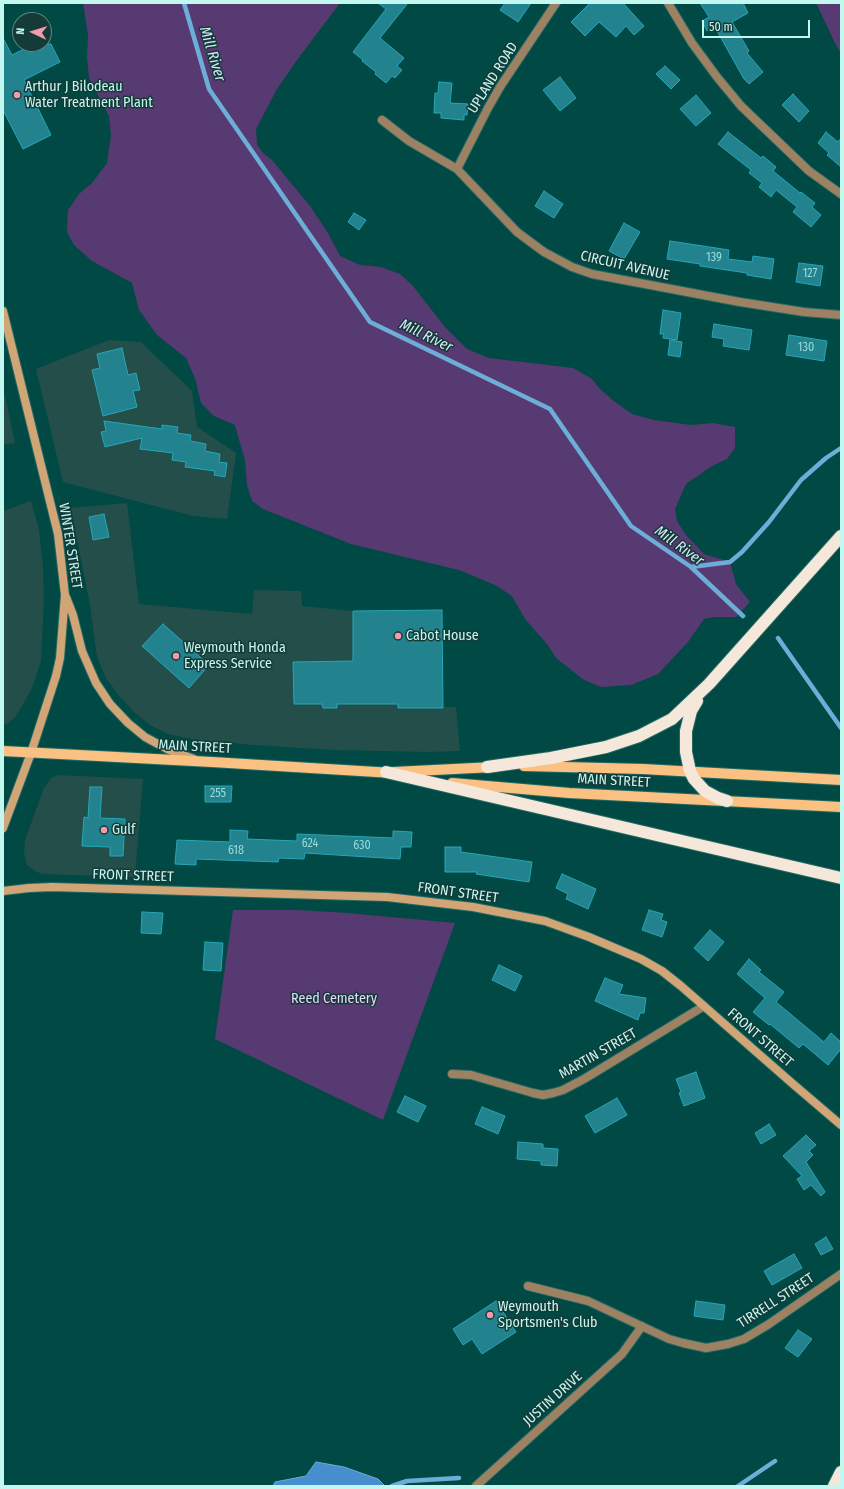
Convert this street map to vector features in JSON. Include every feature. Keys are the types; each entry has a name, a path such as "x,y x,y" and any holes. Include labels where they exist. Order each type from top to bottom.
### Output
{"highway":[{"path":"487,767 530,762 590,750 639,736 672,719 709,684 841,536"},
{"path":"709,684 696,703 688,722 686,752 690,771 694,779 705,791 727,801"},
{"path":"386,772 841,878"},
{"path":"835,1486 841,1472"},
{"path":"835,1486 841,1477"}],"main road":[{"name":"MAIN STREET","path":"3,751 386,772 464,784 516,789 841,807"},
{"name":"MAIN STREET","path":"386,772 487,767 571,766 841,780"}],"street":[{"name":"UPLAND ROAD","path":"457,169 484,114 500,87 556,3"},
{"path":"668,3 692,43 712,72 741,106 809,171 841,194"},
{"name":"CIRCUIT AVENUE","path":"382,120 409,141 457,169 517,232 544,252 572,267 592,274 740,302 804,312 841,315"},
{"name":"WINTER STREET","path":"3,311 58,534 65,595 60,658 51,695 3,828"},
{"path":"65,595 73,616 82,651 96,683 110,704 128,723 145,737 169,750 200,761"},
{"name":"FRONT STREET","path":"3,891 52,887 387,897 473,907 544,921 596,940 641,959 662,971 841,1124"},
{"name":"MARTIN STREET","path":"452,1074 470,1076 532,1093 543,1094 558,1092 584,1079 704,1006"},
{"name":"TIRRELL STREET","path":"528,1286 588,1301 669,1339 706,1348 744,1339 841,1274"},
{"name":"JUSTIN DRIVE","path":"476,1486 622,1354 642,1326"}],"shaded area":[{"path":"109,340 141,342 192,391 197,427 236,453 227,519 193,516 63,482 36,369"},
{"path":"3,386 15,443 3,445"},
{"path":"31,501 39,530 43,567 44,601 41,661 32,688 22,706 15,717 3,725 3,511"},
{"path":"127,503 139,604 252,614 254,590 301,591 302,606 353,611 442,610 443,707 456,707 460,751 428,752 335,750 253,745 192,739 168,734 150,725 135,713 119,696 106,678 97,657 90,605 71,508"},
{"path":"58,775 143,779 135,877 42,874 27,865 24,854 25,840 44,788 51,778"}],"green space":[{"path":"83,3 340,3 277,89 256,129 257,145 263,153 272,160 310,206 328,233 340,256 360,265 381,267 400,274 413,286 445,327 467,349 489,358 573,368 592,379 600,389 632,414 654,420 691,425 713,423 735,427 735,448 727,459 712,466 686,484 675,509 677,521 686,535 704,554 730,562 736,584 750,602 736,617 715,617 704,619 688,642 658,674 631,685 601,687 584,680 556,658 547,644 525,619 512,596 495,585 459,570 351,544 263,509 252,501 247,485 245,461 235,425 214,416 201,403 195,378 186,358 157,335 139,310 132,283 92,261 74,245 67,232 68,210 79,194 92,183 107,163 111,135 109,116 89,78 87,57 88,35"},
{"path":"816,3 841,3 841,54 834,41"},
{"name":"Reed Cemetery","path":"233,910 297,910 455,923 383,1120 215,1039"}],"water":[{"path":"316,1462 344,1467 378,1479 385,1486 273,1486 275,1482 306,1476"}],"building":[{"path":"378,3 408,3 380,38 404,58 397,66 402,70 395,78 392,76 386,83 353,52 386,9"},
{"path":"505,3 531,3 518,22 500,10"},
{"path":"590,3 623,3 644,26 634,35 626,26 616,37 599,22 585,36 571,22"},
{"path":"700,3 743,3 748,13 732,22 749,51 747,53 763,72 749,84 744,79 717,31 713,27 707,31 702,21 709,17"},
{"name":"Arthur J Bilodeau Water Treatment Plant","path":"3,38 12,55 18,52 52,52 52,46 60,62 24,80 51,135 23,149 3,110"},
{"path":"665,66 680,80 671,89 656,74"},
{"path":"560,77 576,98 560,111 543,90"},
{"path":"439,82 452,83 450,103 468,104 467,115 464,115 464,120 441,118 441,113 434,113 435,93 438,93"},
{"path":"793,94 809,111 799,122 782,105"},
{"path":"696,95 711,113 696,126 680,109"},
{"path":"728,132 761,158 763,156 776,167 773,171 815,203 812,207 821,215 811,227 793,212 797,207 776,190 771,197 759,187 762,183 749,173 751,170 718,144"},
{"path":"826,132 838,142 841,138 841,167 827,155 829,153 818,143"},
{"path":"544,191 563,204 554,218 535,206"},
{"path":"354,213 366,220 359,230 348,222"},
{"path":"624,223 640,232 624,259 609,251"},
{"path":"670,241 729,250 728,259 752,262 753,256 774,259 771,279 747,275 747,273 700,266 700,264 667,259"},
{"path":"799,263 823,266 820,286 796,282"},
{"path":"663,310 681,313 677,340 663,338 664,334 660,334"},
{"path":"714,324 752,330 749,350 723,346 724,339 712,337"},
{"path":"789,335 827,341 824,361 786,355"},
{"path":"670,340 682,342 680,357 668,355"},
{"path":"122,348 128,375 136,373 140,390 133,391 137,407 103,416 92,370 100,368 97,354"},
{"path":"104,421 162,429 162,425 178,427 177,433 191,435 190,441 206,444 205,451 220,454 219,462 227,463 225,477 214,475 215,471 185,467 186,462 172,460 173,453 140,449 142,438 105,447 101,432 106,431"},
{"path":"104,514 109,537 93,540 89,517"},
{"name":"Cabot House","path":"442,610 443,708 398,708 398,704 337,704 337,708 323,708 322,704 294,704 293,662 353,661 353,611"},
{"name":"Weymouth Honda Express Service","path":"163,624 209,665 189,688 142,646"},
{"path":"205,786 232,786 231,802 205,802"},
{"name":"Gulf","path":"90,787 102,787 100,818 125,819 123,856 110,856 110,847 82,846 84,817 88,818"},
{"path":"230,830 248,831 247,839 297,841 297,834 393,838 393,831 412,832 411,847 401,847 400,859 305,853 304,859 279,858 278,862 196,859 196,865 175,864 177,840 230,842"},
{"path":"445,847 461,847 461,852 532,862 529,882 476,874 477,872 445,872"},
{"path":"562,874 596,889 588,909 566,899 568,894 556,888"},
{"path":"649,910 663,914 661,920 667,922 662,937 642,930"},
{"path":"142,912 163,913 161,934 141,933"},
{"path":"710,930 724,942 708,961 694,948"},
{"path":"205,942 223,943 221,971 203,970"},
{"path":"749,959 761,970 759,972 784,992 776,1002 824,1042 831,1033 841,1042 841,1049 828,1065 803,1044 799,1048 753,1012 765,998 737,974"},
{"path":"499,965 522,976 515,991 492,980"},
{"path":"605,978 623,985 619,994 646,998 644,1013 640,1013 638,1020 595,1001"},
{"path":"696,1072 705,1098 684,1106 676,1079"},
{"path":"405,1096 426,1106 418,1122 397,1112"},
{"path":"617,1098 627,1115 595,1133 585,1116"},
{"path":"482,1107 505,1116 498,1134 475,1124"},
{"path":"769,1124 776,1135 761,1144 755,1133"},
{"path":"806,1135 816,1145 809,1151 813,1155 806,1162 825,1192 821,1196 811,1185 804,1190 797,1179 802,1176 783,1156"},
{"path":"518,1142 543,1144 543,1148 558,1149 557,1166 541,1165 541,1161 517,1159"},
{"path":"826,1237 833,1249 821,1255 815,1244"},
{"path":"794,1254 802,1268 772,1285 764,1271"},
{"name":"Weymouth Sportsmen's Club","path":"496,1301 516,1332 482,1354 472,1339 463,1345 453,1329"},
{"path":"696,1301 725,1305 723,1320 694,1316"},
{"path":"798,1330 812,1339 798,1357 785,1348"}],"waterway":[{"name":"Mill River","path":"184,3 209,89 370,322 550,409 631,526 691,567 743,616"},
{"path":"691,567 730,562 742,552 769,522 801,480 826,458 841,448"},
{"name":"Mill River","path":"778,638 841,728"},
{"path":"738,1486 775,1461"},
{"path":"392,1486 407,1481 459,1478"}],"place":[{"name":"Arthur J Bilodeau Water Treatment Plant","path":"17,95"},
{"name":"Cabot House","path":"398,636"},
{"name":"Weymouth Honda Express Service","path":"176,656"},
{"name":"Gulf","path":"104,830"},
{"name":"Weymouth Sportsmen's Club","path":"490,1315"}]}
